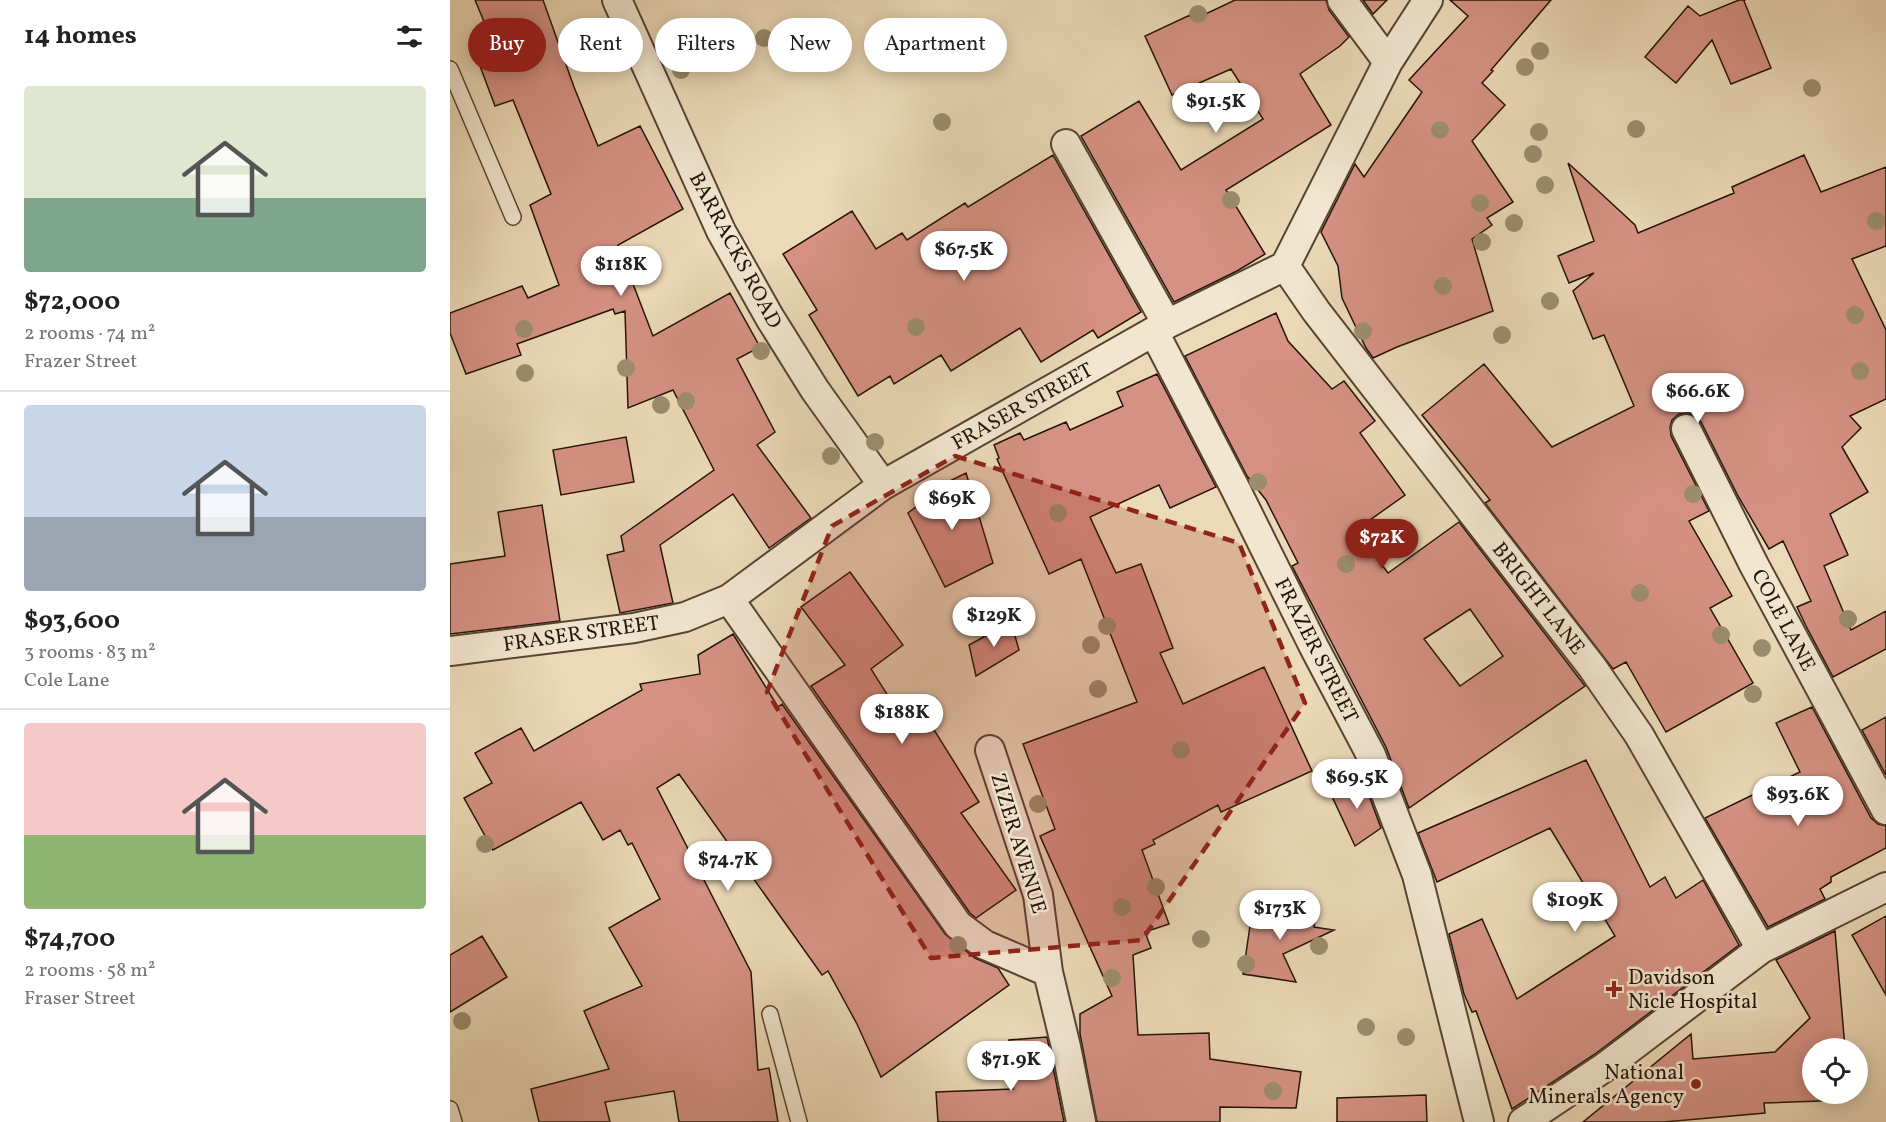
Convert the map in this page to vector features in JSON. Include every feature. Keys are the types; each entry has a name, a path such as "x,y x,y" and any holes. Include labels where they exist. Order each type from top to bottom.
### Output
{"street":[{"name":"BARRACKS ROAD","path":"617,0 721,231 770,318 815,390 883,485"},
{"path":"1342,0 1388,62"},
{"path":"1285,266 1388,62 1428,0"},
{"name":"FRAZER STREET","path":"1066,144 1160,328 1234,486 1314,647 1371,755 1417,875 1479,1122"},
{"name":"FRASER STREET","path":"450,651 634,628 685,617 729,599 883,485 1160,328 1285,266"},
{"name":"BRIGHT LANE","path":"1285,266 1316,311 1592,667 1639,735 1761,949"},
{"name":"COLE LANE","path":"1686,429 1754,565 1886,810"},
{"path":"729,599 958,925 985,945 1048,972"},
{"name":"ZIZER AVENUE","path":"990,750 1038,895 1048,972 1081,1122"},
{"path":"1523,1122 1605,1067 1761,949 1886,887"}],"lane":[{"path":"450,69 513,217"},
{"path":"770,1014 799,1122"},
{"path":"450,1109 454,1122"}],"highlighted area":[{"path":"955,456 1239,543 1305,703 1142,940 931,958 767,692 832,526"}],"building":[{"path":"475,0 543,0 558,42 558,72 569,72 598,146 640,126 683,209 618,245 653,336 730,293 760,347 737,359 775,432 757,445 811,518 769,548 733,494 660,545 673,603 620,613 607,555 624,551 621,536 714,470 673,390 628,408 625,311 615,314 613,309 517,344 521,355 466,374 450,333 450,313 522,286 528,298 559,285 530,205 551,194 513,100 495,106 482,72 546,72 546,18 482,18"},
{"path":"1235,0 1326,0 1329,10 1349,37 1300,74 1331,125 1226,190 1265,254 1237,271 1174,302 1081,136 1139,101 1181,170 1263,119 1231,69 1172,95 1145,36 1190,15 1193,20"},
{"path":"1363,0 1387,0 1373,14"},
{"path":"1450,0 1551,0 1482,83 1505,105 1472,141 1513,202 1487,218 1492,225 1472,239 1493,311 1373,358 1342,298 1338,266 1321,232 1355,164 1364,177 1422,92 1409,80 1468,16"},
{"path":"1739,0 1745,0 1771,68 1731,84 1712,40 1676,83 1645,57 1688,6 1700,16"},
{"path":"1053,155 1141,312 1098,338 1093,330 1041,362 1020,328 951,371 941,355 894,384 890,376 858,396 809,315 817,310 783,254 852,211 876,249 902,233 907,240 965,203 968,207"},
{"path":"1804,155 1821,192 1886,167 1886,246 1852,259 1886,330 1886,399 1850,416 1861,428 1842,447 1868,492 1830,514 1848,555 1824,566 1851,630 1886,611 1886,649 1833,677 1797,607 1811,601 1783,541 1769,549 1738,496 1701,422 1695,415 1679,414 1672,420 1671,436 1709,511 1689,521 1732,596 1710,608 1753,683 1666,732 1626,662 1613,669 1485,503 1490,500 1422,415 1484,364 1552,447 1634,406 1604,335 1593,339 1573,291 1594,273 1569,283 1558,256 1594,241 1568,163 1635,225 1638,233 1734,193 1732,187"},
{"path":"1276,313 1288,341 1332,389 1344,381 1375,421 1360,433 1405,495 1356,530 1388,573 1459,522 1585,686 1409,808 1386,747 1292,566 1298,563 1266,500 1247,476 1185,356","holes":["1470,609 1503,656 1460,686 1424,639"]},
{"path":"1157,374 1216,487 1170,508 1159,485 1090,517 1116,573 1141,564 1173,648 1160,653 1183,704 1264,667 1312,771 1221,812 1218,805 1153,840 1155,844 1142,850 1169,924 1145,932 1151,948 1133,955 1138,1035 1209,1033 1210,1059 1301,1072 1296,1108 1220,1107 1220,1122 1097,1122 1080,1034 1080,1014 1112,996 1040,836 1055,829 1023,744 1137,702 1081,559 1049,574 997,459 999,458 994,445 1020,433 1024,440 1066,422 1070,430 1123,406 1117,392"},
{"path":"626,437 634,482 561,495 553,450"},
{"path":"966,473 993,563 945,587 908,513 930,496 927,492"},
{"path":"542,505 560,621 450,634 450,564 505,556 498,512"},
{"path":"850,572 903,645 871,669 900,715 918,704 979,802 961,813 1016,890 976,918 970,913 811,686 845,665 801,607"},
{"path":"1011,622 1019,650 976,676 969,645"},
{"path":"733,634 778,707 782,704 945,934 975,958 998,968 1009,985 881,1077 857,1024 828,971 822,975 679,774 657,788 751,972 758,1070 769,1068 778,1122 679,1122 674,1091 605,1102 610,1122 539,1122 531,1089 609,1069 584,1011 642,986 609,928 660,899 632,843 628,845 620,830 603,840 581,802 493,850 464,798 492,783 475,753 521,728 534,751 642,690 640,684 700,674 698,655"},
{"path":"1812,707 1871,818 1878,824 1886,826 1886,848 1831,877 1831,882 1820,889 1825,899 1768,927 1705,818 1800,772 1776,723"},
{"path":"1886,717 1886,775 1862,730"},
{"path":"1586,760 1650,887 1665,877 1676,898 1703,880 1739,945 1595,1054 1512,1109 1476,1011 1472,1012 1464,994 1449,934 1482,919 1517,999 1615,936 1550,828 1437,882 1418,833"},
{"path":"1362,777 1381,828 1355,846 1330,792"},
{"path":"1284,902 1317,907 1314,927 1334,930 1283,954 1296,982 1243,974 1251,919 1281,923"},
{"path":"1886,916 1886,995 1852,935"},
{"path":"1835,931 1844,1038 1802,1038 1802,1102 1764,1103 1765,1113 1664,1122 1583,1122 1691,1034 1693,1059 1775,1052 1810,1018 1776,960"},
{"path":"482,936 507,977 450,1012 450,955"},
{"path":"1047,1037 1064,1122 938,1122 936,1092 1013,1089 1009,1040"},
{"path":"1426,1095 1427,1122 1337,1122 1337,1098"}],"place":[{"name":"Davidson Nicle Hospital","path":"1614,989"},
{"name":"National Minerals Agency","path":"1696,1084"}]}
